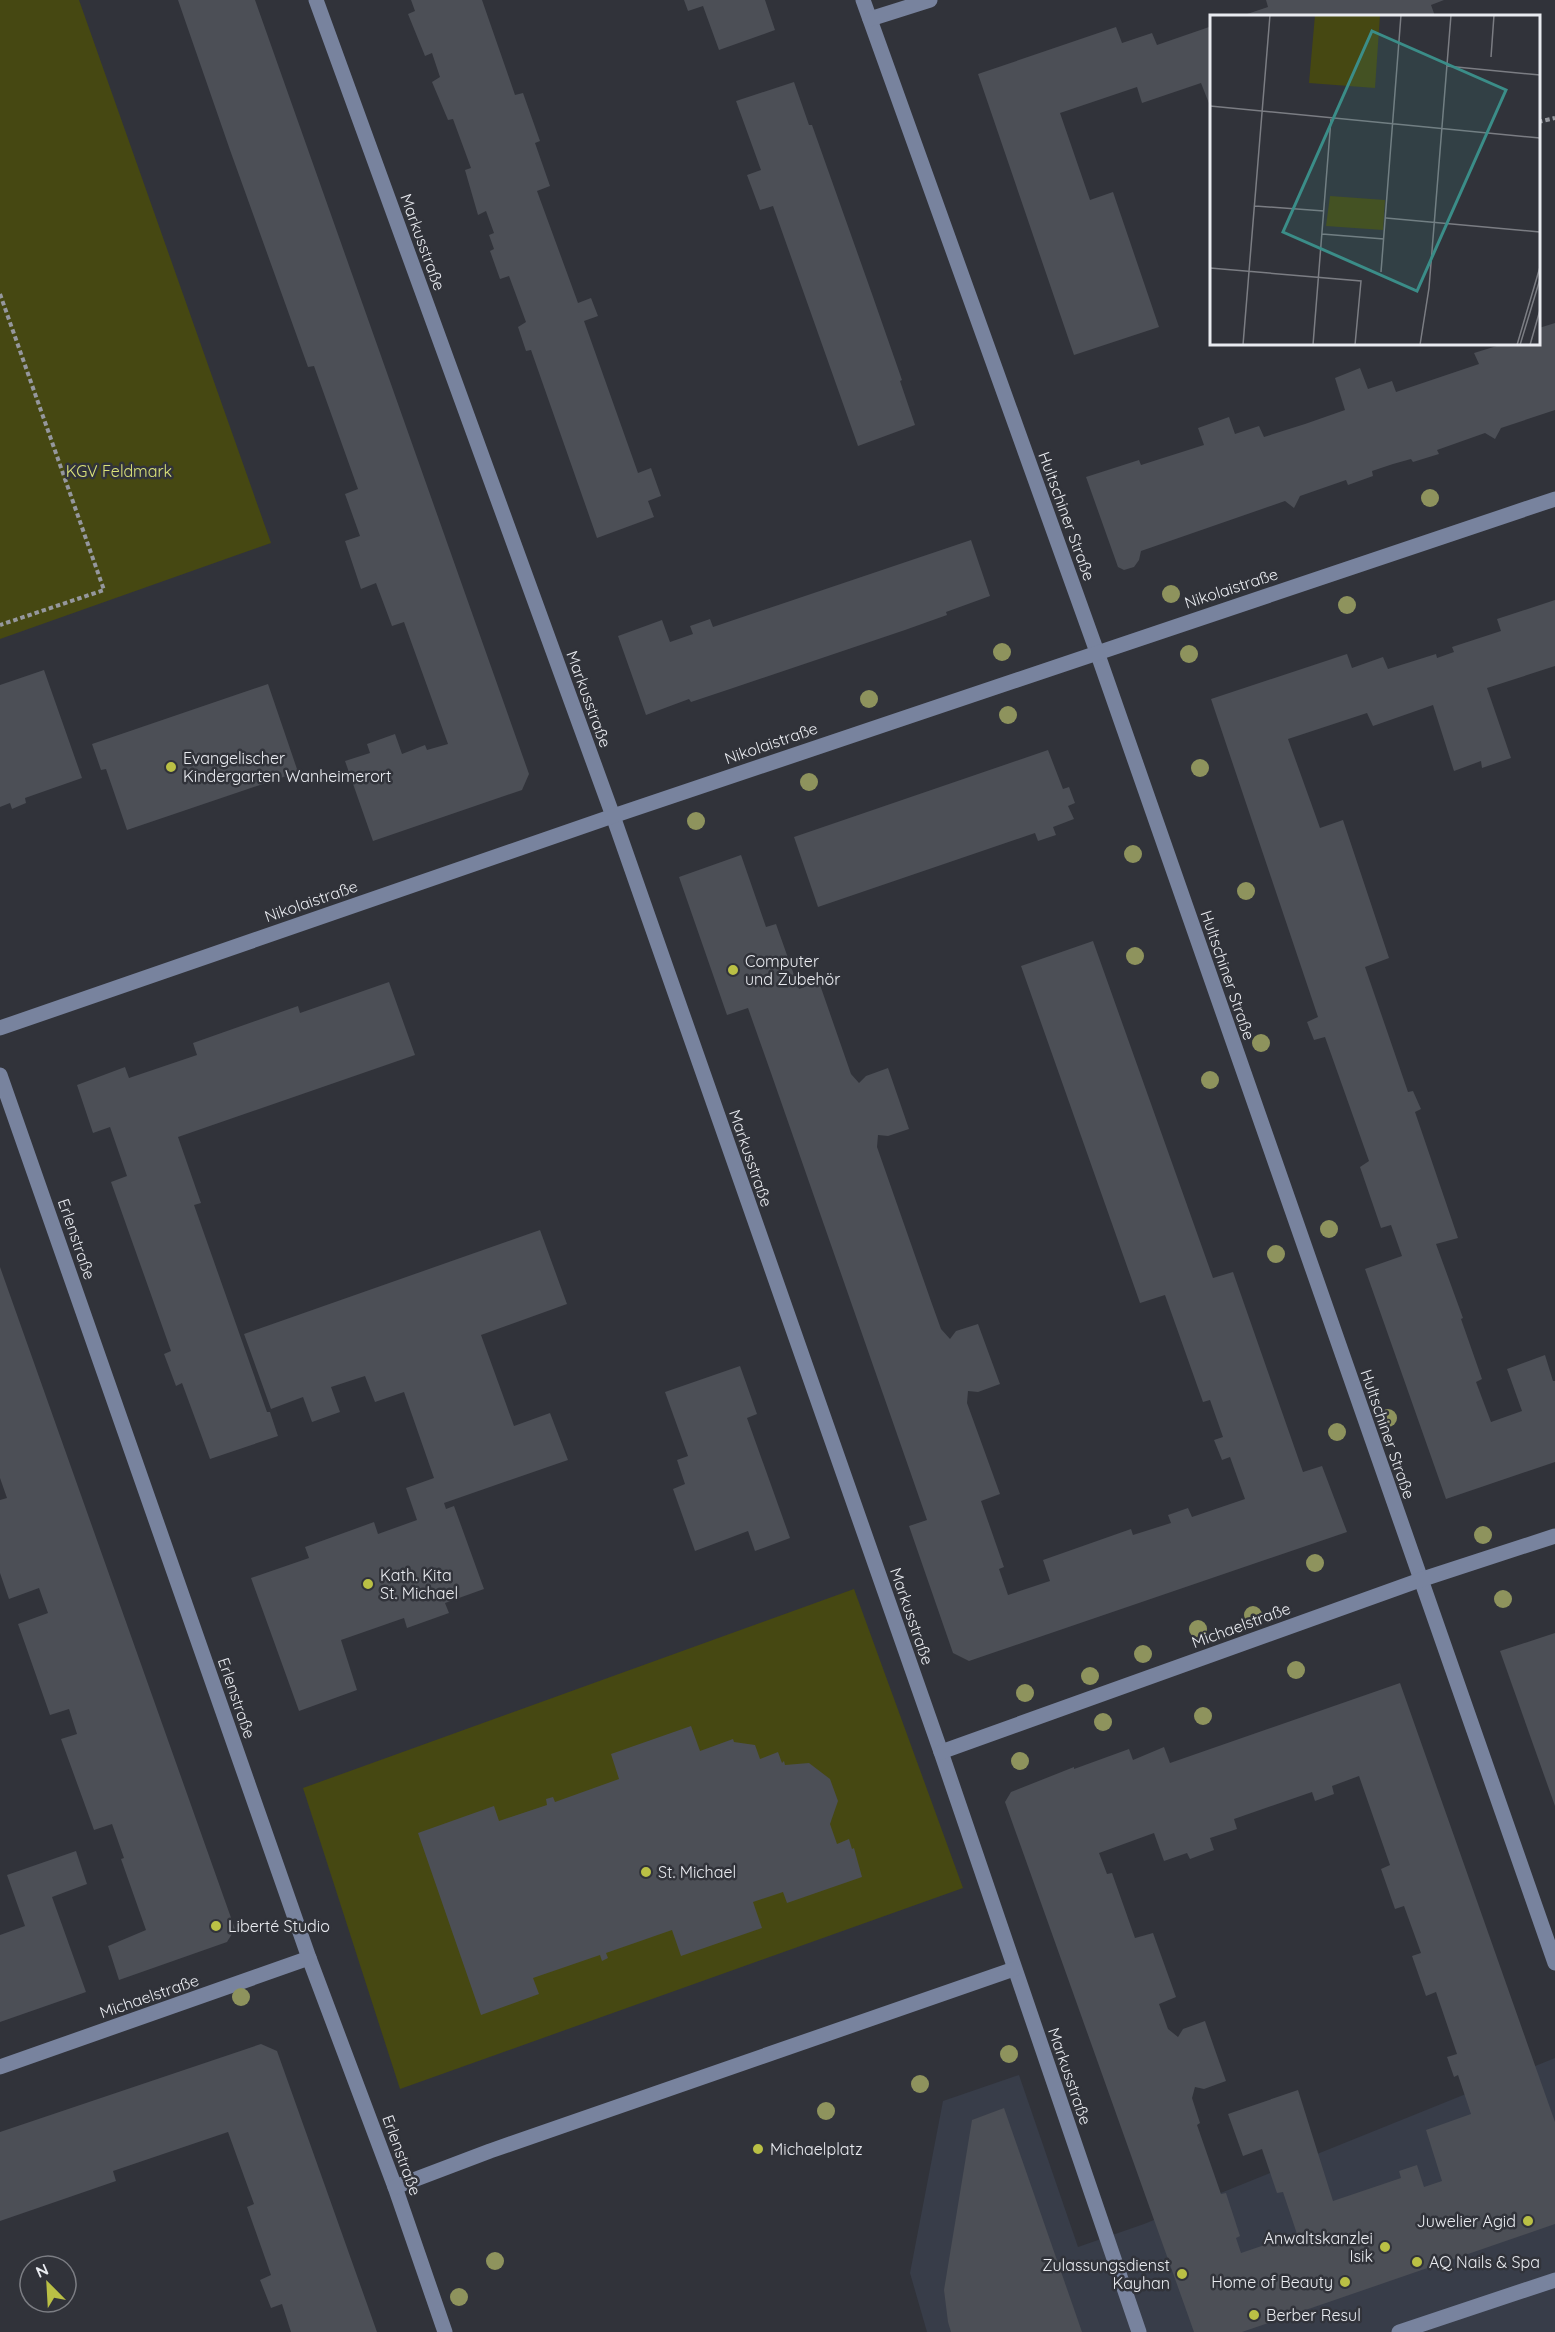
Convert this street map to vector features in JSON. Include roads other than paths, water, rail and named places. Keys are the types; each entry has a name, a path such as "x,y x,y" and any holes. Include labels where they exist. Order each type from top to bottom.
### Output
{"street":[{"name":"Markusstraße","path":"316,0 613,816 941,1752 1139,2332"},
{"name":"Hultschiner Straße","path":"863,0 1097,652 1555,1963"},
{"path":"870,20 930,0"},
{"name":"Nikolaistraße","path":"0,1028 613,816 1555,499"},
{"name":"Erlenstraße","path":"0,1074 309,1958 395,2187 445,2332"},
{"name":"Michaelstraße","path":"941,1752 1420,1580 1555,1536"},
{"name":"Michaelstraße","path":"0,2067 309,1958"},
{"path":"395,2187 490,2151 1014,1969"},
{"path":"1399,2332 1555,2280"}],"place":[{"name":"Evangelischer Kindergarten Wanheimerort","path":"171,767"},
{"name":"Computer und Zubehör","path":"733,970"},
{"name":"Kath. Kita St. Michael","path":"368,1584"},
{"name":"St. Michael","path":"646,1872"},
{"name":"Liberté Studio","path":"216,1926"},
{"name":"Michaelplatz","path":"758,2149"},
{"name":"Juwelier Agid","path":"1528,2221"},
{"name":"Anwaltskanzlei Isik","path":"1385,2247"},
{"name":"AQ Nails & Spa","path":"1417,2262"},
{"name":"Zulassungsdienst Kayhan","path":"1182,2274"},
{"name":"Home of Beauty","path":"1345,2282"},
{"name":"Berber Resul","path":"1254,2315"}],"park label":[{"name":"KGV Feldmark","path":"119,471"}]}
